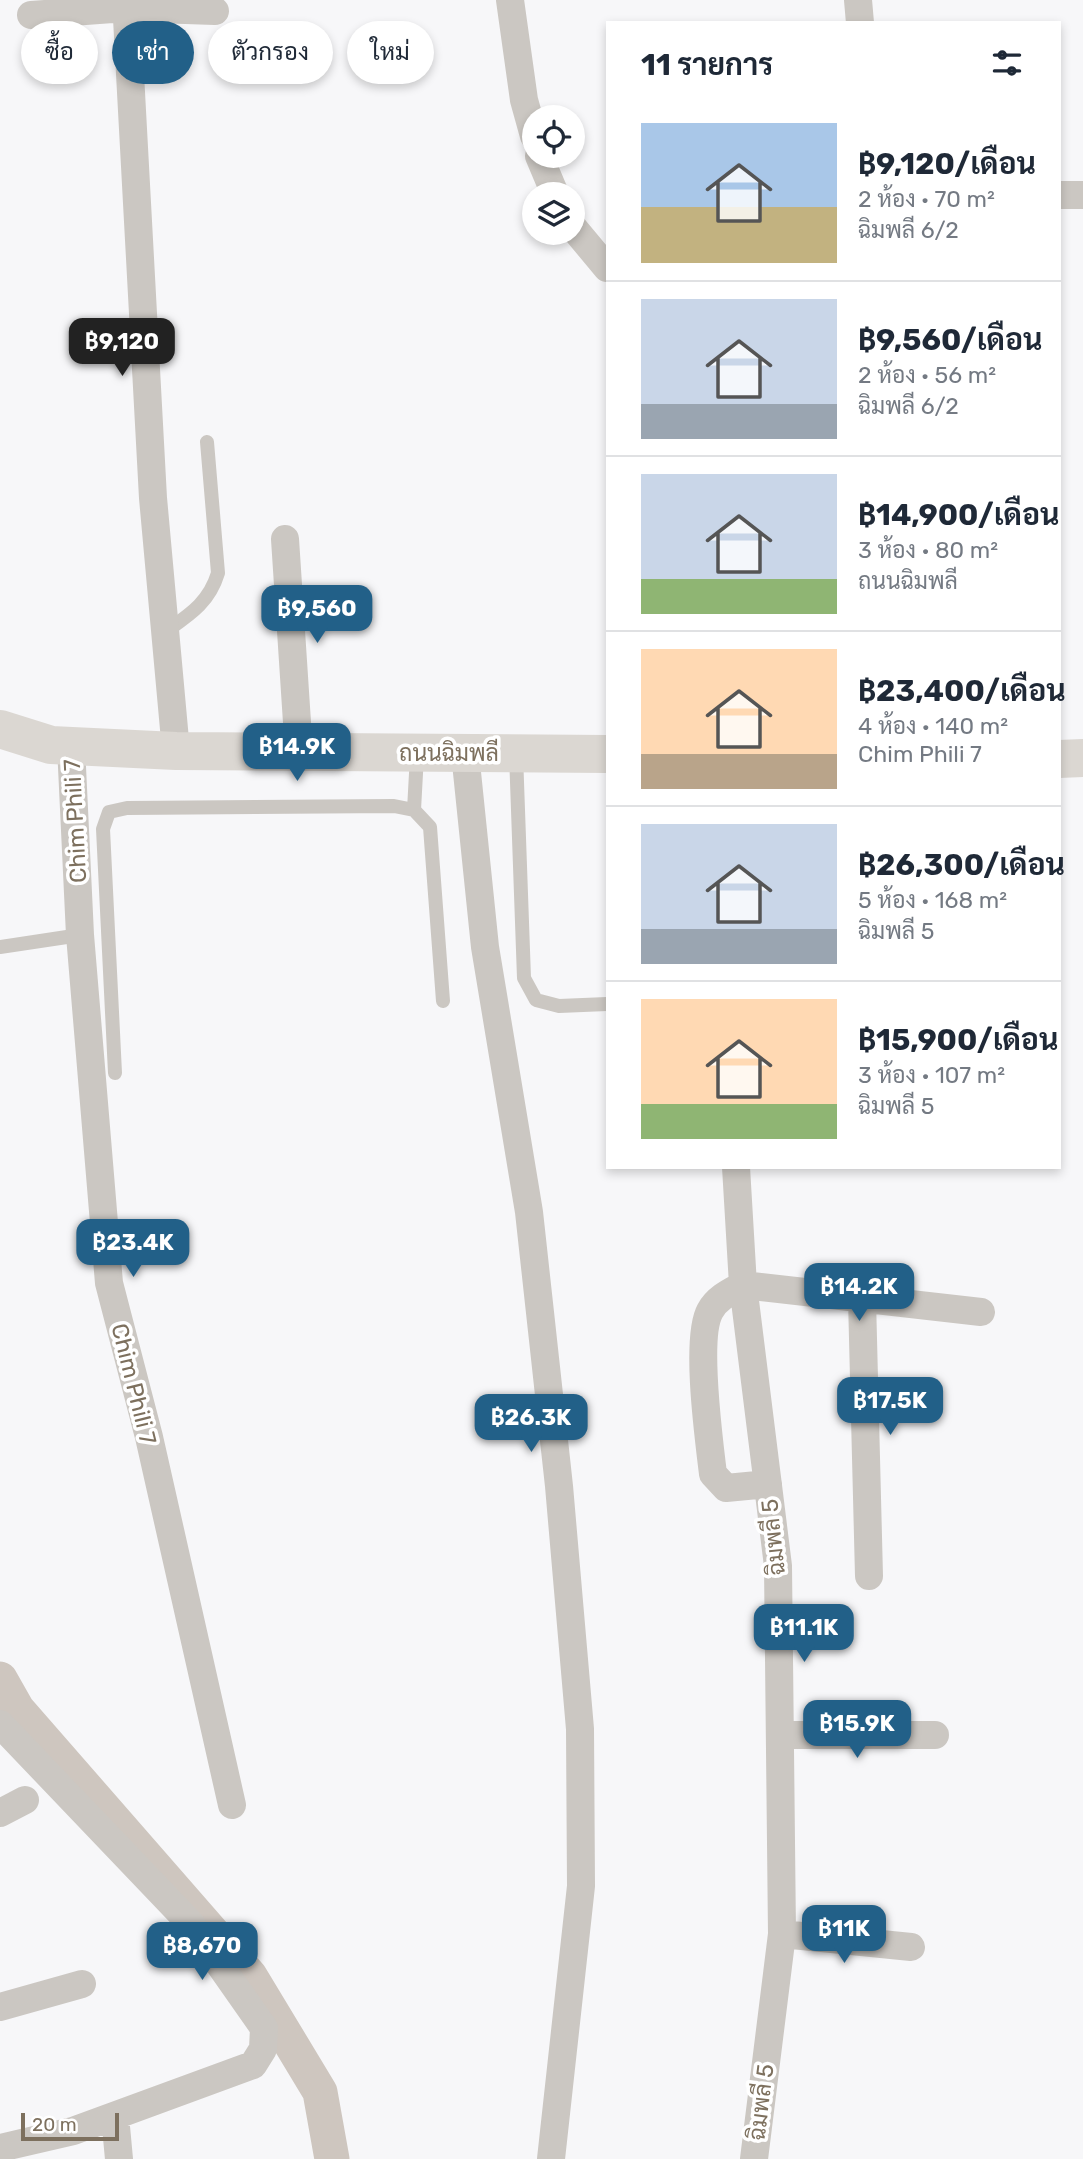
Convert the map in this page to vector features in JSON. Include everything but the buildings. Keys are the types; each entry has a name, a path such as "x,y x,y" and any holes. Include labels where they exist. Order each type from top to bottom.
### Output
{"street":[{"path":"510,0 525,105"},
{"path":"858,0 860,21"},
{"path":"31,15 126,4 215,12"},
{"path":"126,4 153,498 176,751"},
{"path":"1061,195 1083,195"},
{"path":"585,242 606,267"},
{"path":"285,539 299,753"},
{"name":"ถนนฉิมพลี","path":"0,729 51,745 176,751 606,754"},
{"name":"Chim Phili 7","path":"71,746 80,935 108,1283 149,1437 232,1805"},
{"path":"465,753 485,947 528,1212 559,1486 580,1729 581,1886 551,2159"},
{"path":"1061,759 1083,758"},
{"name":"ฉิมพลี 5","path":"736,1169 743,1285 778,1566 782,1934 754,2159"},
{"path":"768,1484 726,1488 713,1474 704,1342 708,1313 720,1297 743,1285 981,1312"},
{"path":"862,1298 869,1576"},
{"path":"0,1724 17,1745 191,1924 264,2028 262,2049 253,2065 73,2131 0,2148"},
{"path":"780,1735 935,1735"},
{"path":"0,1813 25,1800"},
{"path":"782,1934 911,1947"},
{"path":"0,2007 82,1984"},
{"path":"115,2116 119,2159"}],"lane":[{"path":"165,632 199,609 213,591 218,573 207,442"},
{"path":"516,753 524,978 536,1000 559,1006 606,1004"},
{"path":"415,810 417,754"},
{"path":"116,1073 103,829 108,811 127,808 394,806 415,810 430,827 443,1001"},
{"path":"0,947 80,935"}],"waterway":[{"path":"0,1679 17,1709 250,1976 320,2092 332,2159"}]}
